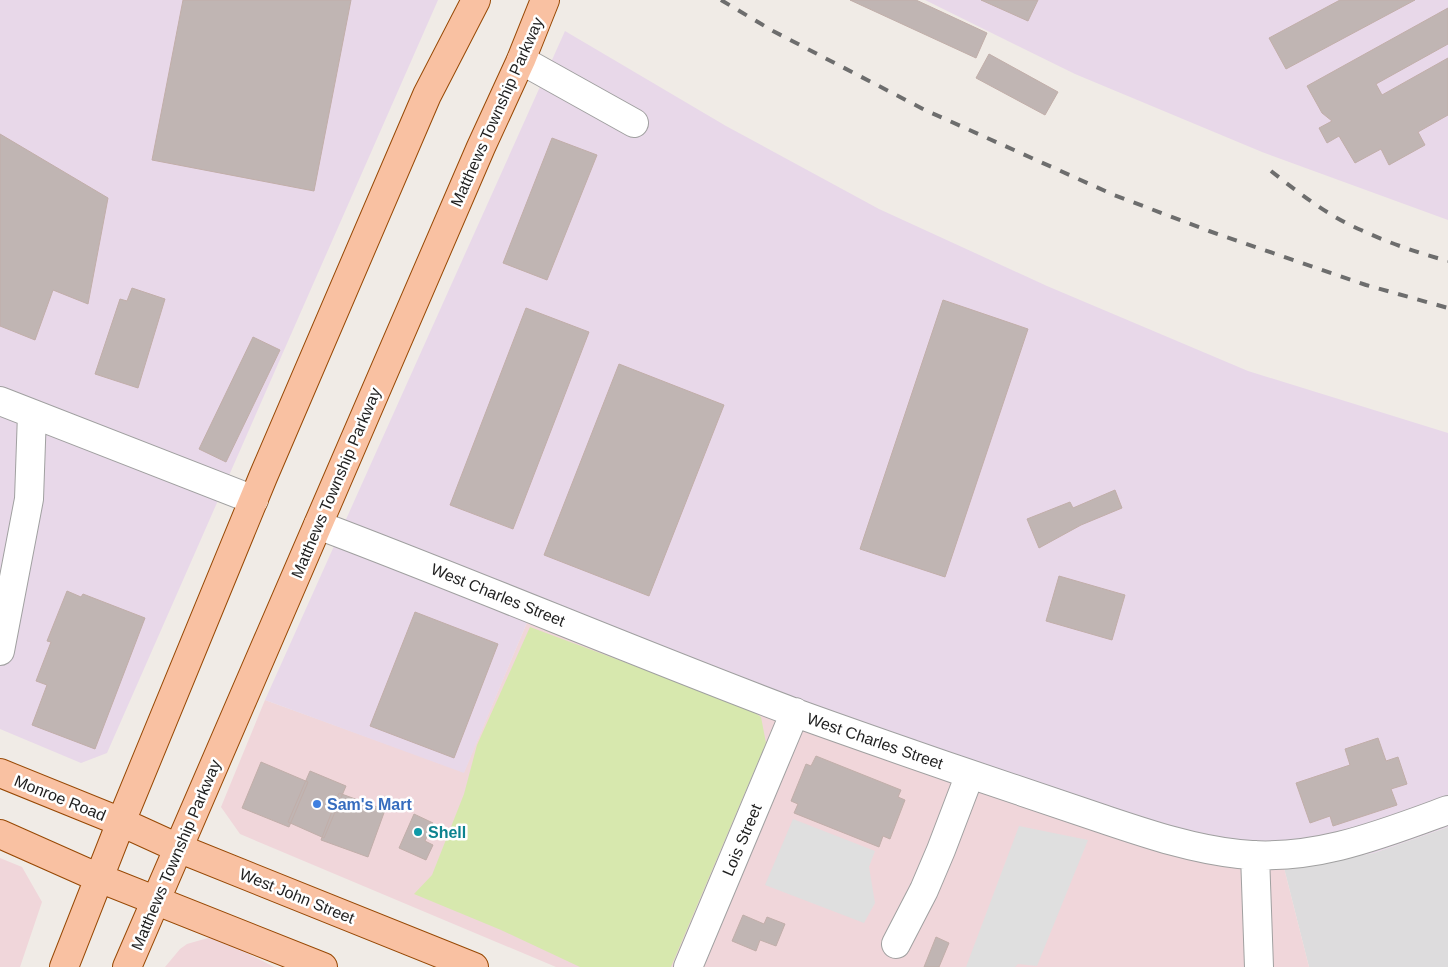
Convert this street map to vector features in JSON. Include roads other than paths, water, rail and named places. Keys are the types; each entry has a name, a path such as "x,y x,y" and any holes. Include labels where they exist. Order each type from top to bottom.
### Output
{"main road":[{"path":"64,967 121,822 254,500 427,95 476,0"},
{"name":"Matthews Township Parkway","path":"128,967 481,147 521,60 545,0"},
{"name":"Monroe Road","path":"0,773 121,822"},
{"name":"West John Street","path":"121,822 178,848 474,967"},
{"path":"0,834 99,878 323,967"}],"street":[{"path":"521,60 634,123"},
{"path":"10,411 254,500"},
{"path":"0,651 29,499 10,411"},
{"name":"West Charles Street","path":"318,525 795,712 970,774 1161,838 1240,855 1293,855 1319,852 1348,845 1448,810"},
{"name":"Lois Street","path":"688,967 795,712"},
{"path":"896,944 938,858 970,774"},
{"path":"1255,855 1259,967"}],"railway":[{"path":"721,0 773,31 925,110 1114,195 1209,231 1366,285 1448,308"},
{"path":"1271,171 1314,204 1337,218 1372,235 1448,261"}],"place":[{"name":"Sam's Mart","path":"317,804"},
{"name":"Shell","path":"418,832"}]}
